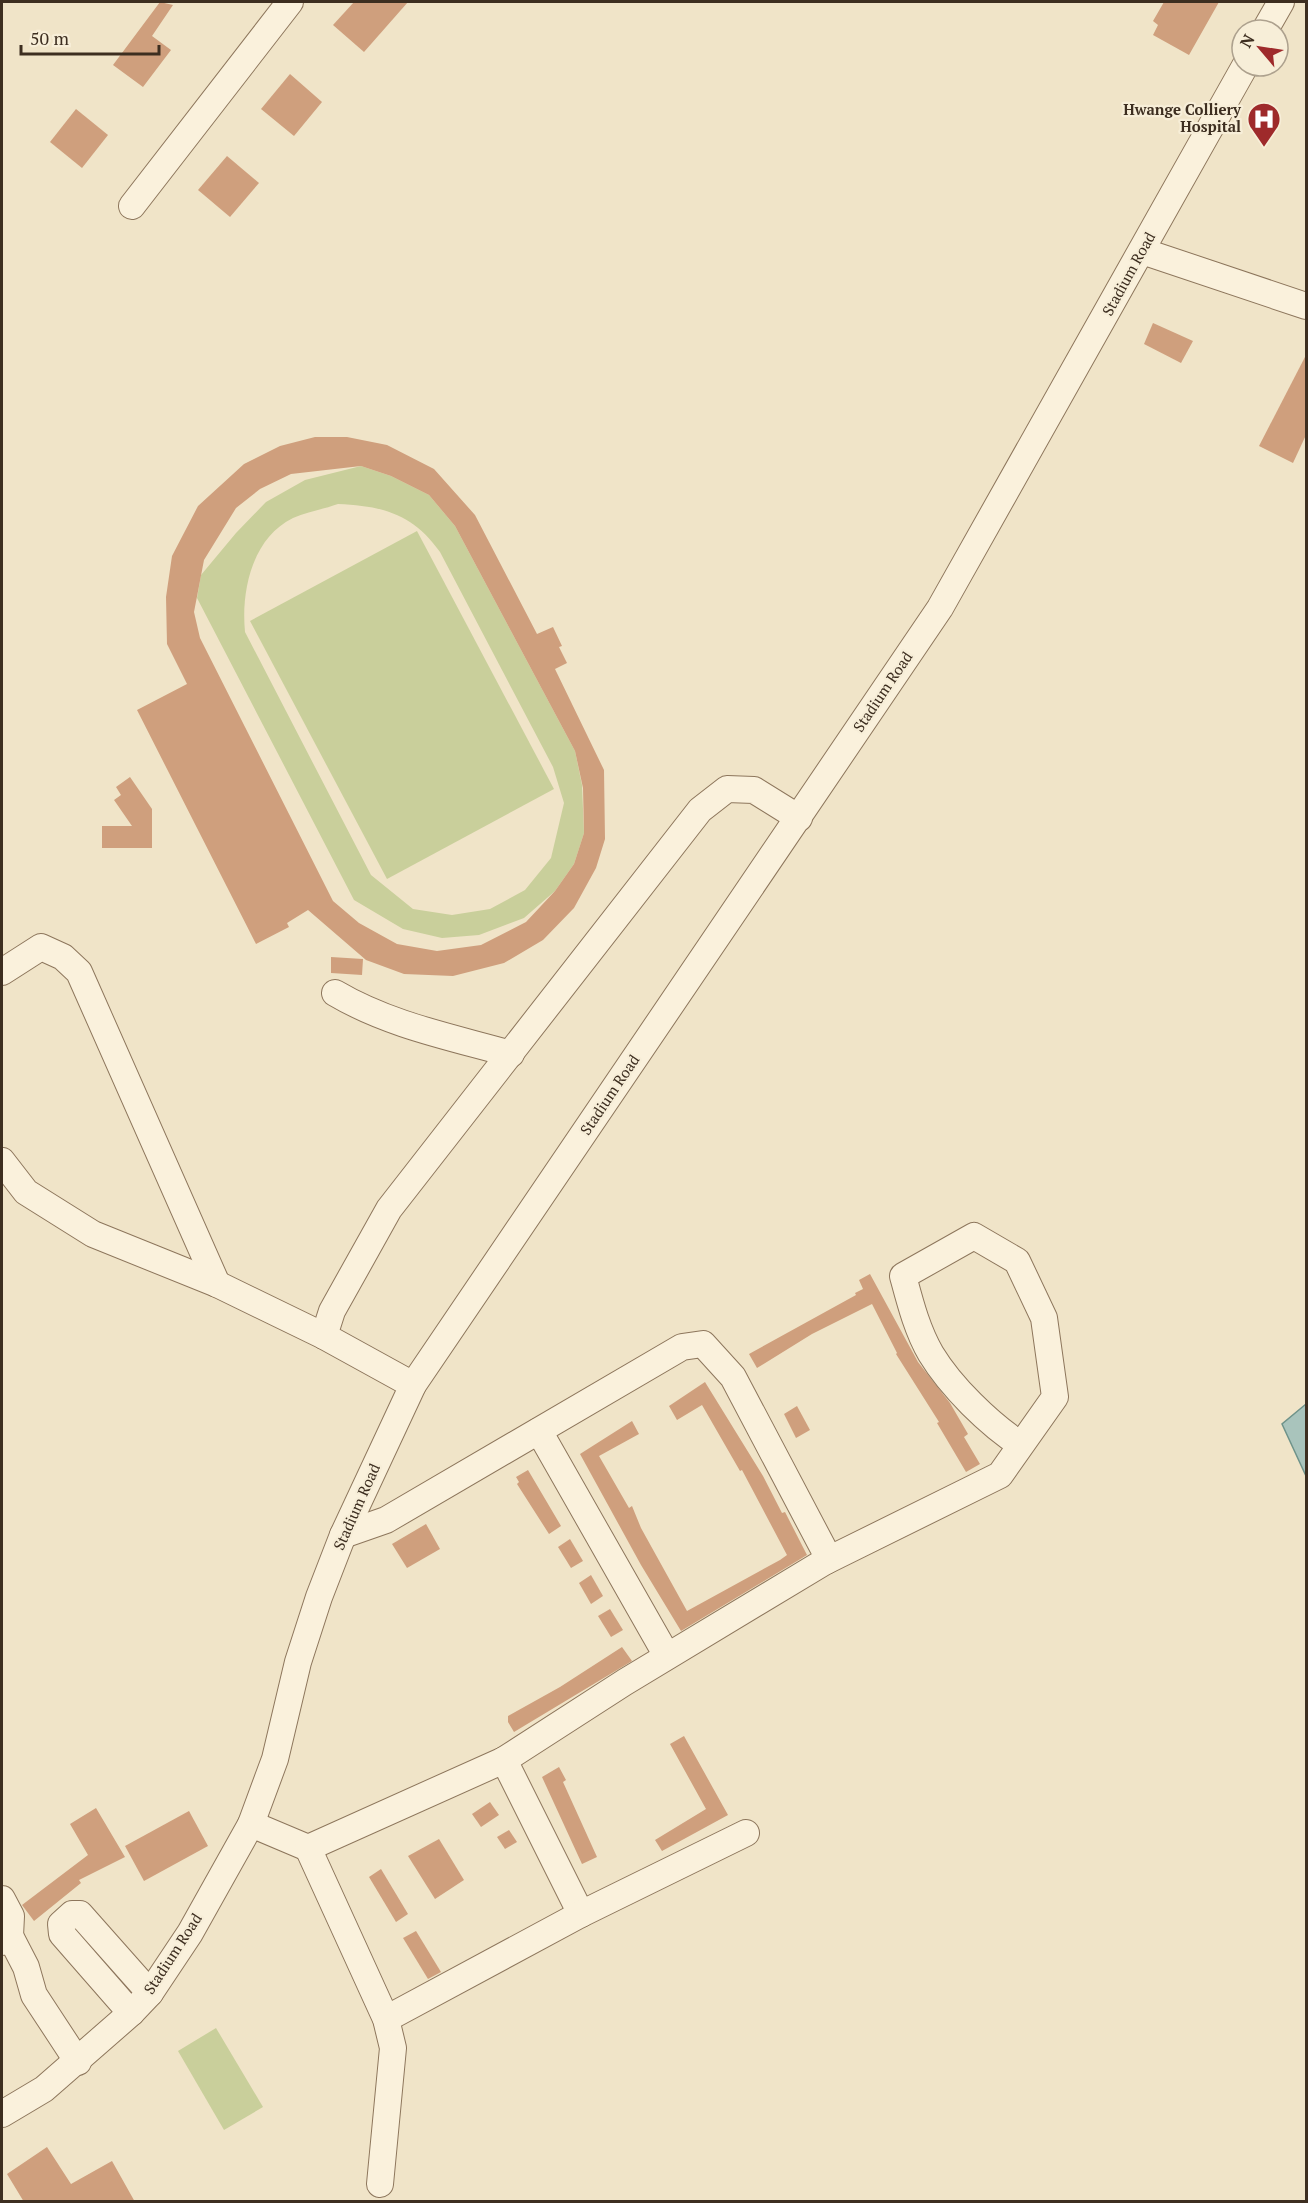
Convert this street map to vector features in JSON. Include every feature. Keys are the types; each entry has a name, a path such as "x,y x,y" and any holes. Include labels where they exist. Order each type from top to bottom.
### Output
{"street":[{"path":"132,206 290,2"},
{"path":"1272,18 1281,2"},
{"name":"Stadium Road","path":"2,2114 44,2089 78,2062 131,2013 150,1993 190,1932 251,1824 275,1759 298,1662 343,1534 413,1385 940,608 1238,78"},
{"path":"1142,251 1306,306"},
{"path":"324,1336 332,1311 389,1209 700,810 727,789 754,790 799,818"},
{"path":"2,972 41,947 63,957 79,972 217,1284"},
{"path":"335,993 360,1008 422,1030 511,1054"},
{"path":"2,1161 26,1192 93,1234 217,1284 324,1336 413,1385"},
{"path":"308,1848 504,1760 667,1656 826,1561 1000,1475 1055,1397 1044,1318 1017,1261 974,1236 903,1276 913,1312 931,1354 993,1427 1021,1445"},
{"path":"343,1534 386,1520 682,1347 703,1344 733,1377 828,1559 826,1561"},
{"path":"539,1431 667,1656"},
{"path":"504,1760 581,1914"},
{"path":"251,1824 308,1848 386,2019 393,2048 380,2184"},
{"path":"386,2019 581,1914 746,1833"},
{"path":"2,1899 11,1916 6,1939 26,1967 34,1995 78,2062"},
{"path":"131,2013 62,1934 61,1924 72,1914 80,1914 150,1993"}],"green space":[{"path":"361,466 391,476 429,495 455,526 575,751 582,785 584,833 574,864 555,891 524,918 479,935 442,938 403,929 354,900 197,598 201,575 236,533 266,502 305,480","holes":["338,504 396,514 419,529 440,552 553,767 564,803 551,858 525,890 490,909 452,915 413,909 371,875 245,632 244,616 248,583 252,567 268,538 279,527 298,516"]},
{"path":"417,531 554,789 387,879 250,621"},
{"path":"216,2028 263,2107 224,2130 178,2051"}],"water":[{"path":"1306,1404 1306,1476 1282,1424"}],"building":[{"path":"160,2 173,5 152,36 171,50 143,87 113,65"},
{"path":"354,2 408,2 364,52 333,25"},
{"path":"1164,2 1219,2 1189,55 1153,35 1158,25 1153,21"},
{"path":"290,74 322,102 294,136 261,109"},
{"path":"76,109 108,135 82,168 50,142"},
{"path":"227,156 259,183 230,217 198,190"},
{"path":"1153,323 1193,341 1181,363 1144,344"},
{"path":"1306,355 1306,435 1293,463 1259,446"},
{"path":"315,437 347,437 387,445 434,469 475,515 537,634 553,627 562,646 559,647 567,663 555,669 604,770 605,839 596,868 574,908 543,940 504,963 453,976 404,974 366,960 308,910 287,923 289,927 256,944 137,710 187,684 167,644 166,597 172,556 198,506 244,464 280,446","holes":["361,466 391,476 429,495 455,526 575,751 583,788 584,833 574,864 555,891 526,922 481,945 437,951 397,944 359,923 333,901 200,638 194,612 204,560 236,508 260,489 291,474"]},
{"path":"130,777 152,809 152,848 102,848 102,826 132,826 114,800 121,795 116,787"},
{"path":"331,957 363,959 362,975 331,973"},
{"path":"870,1274 918,1362 950,1403 968,1434 964,1437 980,1464 966,1472 937,1423 939,1422 896,1354 872,1304 812,1334 757,1368 749,1354 856,1295 855,1293 863,1289 859,1280"},
{"path":"705,1382 763,1476 782,1513 785,1512 807,1555 681,1631 641,1565 580,1454 632,1421 639,1434 599,1456 629,1508 632,1506 641,1528 687,1611 780,1560 787,1555 742,1470 740,1471 702,1405 677,1420 669,1406"},
{"path":"797,1406 810,1430 796,1438 784,1414"},
{"path":"528,1470 561,1526 549,1534 517,1484 519,1482 516,1477"},
{"path":"426,1524 440,1549 407,1568 392,1544"},
{"path":"570,1539 583,1561 571,1568 558,1547"},
{"path":"591,1575 603,1596 591,1604 579,1583"},
{"path":"610,1609 623,1630 611,1637 598,1616"},
{"path":"622,1647 632,1661 514,1732 508,1722 508,1716 560,1687"},
{"path":"684,1736 728,1815 662,1851 655,1840 706,1809 670,1744"},
{"path":"559,1767 566,1780 563,1782 597,1857 582,1864 542,1777"},
{"path":"490,1802 499,1815 481,1827 472,1814"},
{"path":"96,1808 125,1857 79,1880 81,1883 34,1921 22,1905 88,1855 70,1824"},
{"path":"189,1811 208,1846 144,1881 125,1846"},
{"path":"509,1830 517,1842 505,1849 497,1837"},
{"path":"439,1839 464,1880 435,1899 408,1856"},
{"path":"381,1869 408,1914 396,1922 369,1877"},
{"path":"416,1931 441,1972 428,1979 403,1938"},
{"path":"47,2147 71,2184 112,2161 135,2202 24,2202 7,2174"}],"place":[{"name":"Hwange Colliery Hospital","path":"1264,148"}]}
